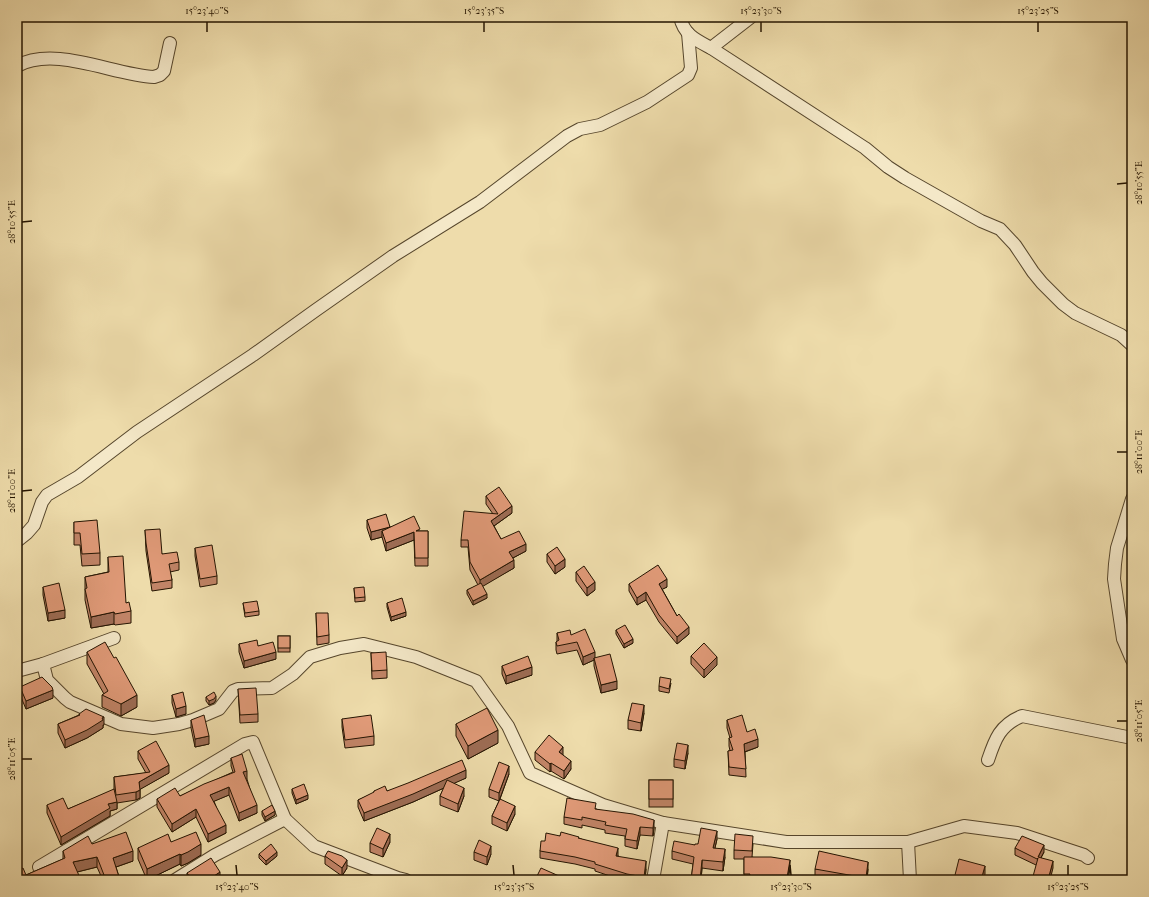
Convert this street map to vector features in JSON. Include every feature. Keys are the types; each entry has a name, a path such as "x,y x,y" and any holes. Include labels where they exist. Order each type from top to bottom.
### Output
{"street":[{"path":"680,17 682,26 694,38 865,148 888,167 981,221 1000,229 1015,245 1042,283 1063,304 1075,313 1121,335 1132,345"},
{"path":"711,48 751,17"},
{"path":"17,541 34,525 42,502 47,494 78,477 137,432 253,355 394,256 480,202 567,136 580,129 600,125 647,102 688,75 691,64 688,33"},
{"path":"17,66 22,63 39,60 64,60 154,77 160,75 164,71 170,43"},
{"path":"1132,499 1117,548 1114,579 1123,638 1132,660"},
{"path":"17,671 44,664 114,638"},
{"path":"44,664 47,680 70,702 121,724 153,728 193,720 219,709 233,691 238,689 272,688 293,674 310,657 340,648 364,644 416,657 476,681 508,726 530,773 603,805 663,823 786,842 908,842 964,826 1018,833 1088,858"},
{"path":"988,760 995,738 1013,720 1022,716 1132,738"},
{"path":"39,867 238,748 253,742 286,819 314,846 406,880"},
{"path":"175,880 216,855 286,819"},
{"path":"652,880 663,823"},
{"path":"908,842 910,880"}],"building":[{"path":"499,487 512,506 491,521 501,539 519,531 526,544 509,552 514,560 480,580 470,562 468,540 461,540 464,511 498,514 486,496"},
{"path":"386,514 390,527 371,532 367,520"},
{"path":"414,516 420,529 416,531 428,531 428,558 415,558 414,532 386,543 382,531"},
{"path":"97,520 100,553 82,554 80,533 74,533 74,522"},
{"path":"160,529 162,554 177,552 179,562 169,564 172,580 152,583 145,530"},
{"path":"212,545 217,576 200,579 195,548"},
{"path":"557,547 565,559 555,566 547,554"},
{"path":"123,556 126,603 129,602 131,611 115,614 114,612 91,617 85,589 87,588 85,577 109,572 108,557"},
{"path":"658,565 667,579 659,584 677,616 679,614 689,627 677,637 659,615 646,592 637,598 629,584"},
{"path":"584,566 595,582 587,588 576,572"},
{"path":"59,583 65,610 48,613 43,587"},
{"path":"481,583 487,594 473,601 467,590"},
{"path":"364,587 365,597 355,598 354,588"},
{"path":"402,598 406,612 391,617 387,603"},
{"path":"257,601 259,611 245,613 243,603"},
{"path":"316,613 328,613 329,635 317,637"},
{"path":"625,625 633,639 624,644 616,630"},
{"path":"585,629 595,652 583,657 577,642 557,646 556,642 559,640 557,633 570,630 571,635"},
{"path":"278,636 290,636 290,648 278,648"},
{"path":"257,640 258,646 273,642 276,652 244,661 239,644"},
{"path":"105,642 114,658 116,657 137,695 121,704 102,695 108,691 87,652"},
{"path":"704,643 717,657 704,670 691,656"},
{"path":"386,652 387,670 372,671 371,653"},
{"path":"610,654 617,681 601,685 594,658"},
{"path":"528,656 532,667 506,676 502,666"},
{"path":"42,677 53,690 26,701 20,687"},
{"path":"660,677 671,679 669,689 659,686"},
{"path":"256,688 258,714 240,715 238,689"},
{"path":"183,692 186,706 176,709 172,695"},
{"path":"214,692 216,696 214,699 209,701 206,697"},
{"path":"632,703 644,705 641,723 628,720"},
{"path":"487,708 498,730 468,746 456,724"},
{"path":"86,709 104,717 102,718 103,720 87,730 65,740 58,724 80,715 79,714"},
{"path":"204,715 209,736 195,739 191,720"},
{"path":"371,715 374,736 345,740 342,719"},
{"path":"742,715 747,732 755,729 758,739 744,744 746,769 729,767 728,751 733,750 729,738 732,737 727,720"},
{"path":"549,735 563,747 559,752 571,761 564,771 551,763 550,764 535,752"},
{"path":"156,741 169,765 139,782 140,790 116,795 114,777 150,772 138,751"},
{"path":"677,743 688,745 685,761 674,759"},
{"path":"242,754 247,771 243,772 257,805 239,813 229,787 210,795 226,825 208,834 196,809 172,824 157,799 175,788 180,796 204,784 235,772 231,758"},
{"path":"462,760 466,770 413,794 364,813 358,800 385,786 387,791"},
{"path":"499,762 509,766 499,793 489,789"},
{"path":"447,780 464,788 458,804 440,796"},
{"path":"649,780 673,780 673,799 649,799"},
{"path":"304,784 308,795 296,800 292,789"},
{"path":"114,789 117,802 108,804 110,808 61,837 47,805 63,798 68,809"},
{"path":"567,798 596,803 595,809 633,814 654,820 653,828 640,827 637,841 625,839 627,829 605,825 606,822 582,817 582,820 564,817"},
{"path":"500,799 515,806 507,823 492,816"},
{"path":"272,805 275,811 265,817 262,811"},
{"path":"377,828 390,834 383,849 370,843"},
{"path":"701,828 717,831 713,848 725,849 723,862 702,860 700,880 691,880 694,857 672,851 674,841 695,845 698,844"},
{"path":"126,832 133,851 113,858 120,880 90,880 104,875 97,857 73,862 81,880 17,880 17,871 23,868 26,875 65,858 63,851 88,836 92,844"},
{"path":"196,832 201,844 188,852 181,855 180,854 147,869 138,848 168,834 171,842"},
{"path":"561,832 618,848 616,856 646,861 644,877 627,874 595,864 595,862 575,857 540,851 541,841 545,841 546,833 560,836"},
{"path":"735,834 753,836 752,851 734,850"},
{"path":"1022,836 1044,845 1038,857 1053,861 1048,880 1032,880 1038,858 1037,859 1015,848"},
{"path":"479,840 491,846 487,857 474,852"},
{"path":"271,844 277,852 266,861 259,854"},
{"path":"328,851 342,856 347,860 342,868 325,856"},
{"path":"819,851 868,862 866,878 815,869"},
{"path":"744,857 771,857 790,860 787,878 808,878 808,880 748,880 750,874 744,874"},
{"path":"211,858 220,872 208,880 192,880 187,873"},
{"path":"959,859 985,866 981,880 954,879"},
{"path":"541,868 568,880 535,880"}]}
